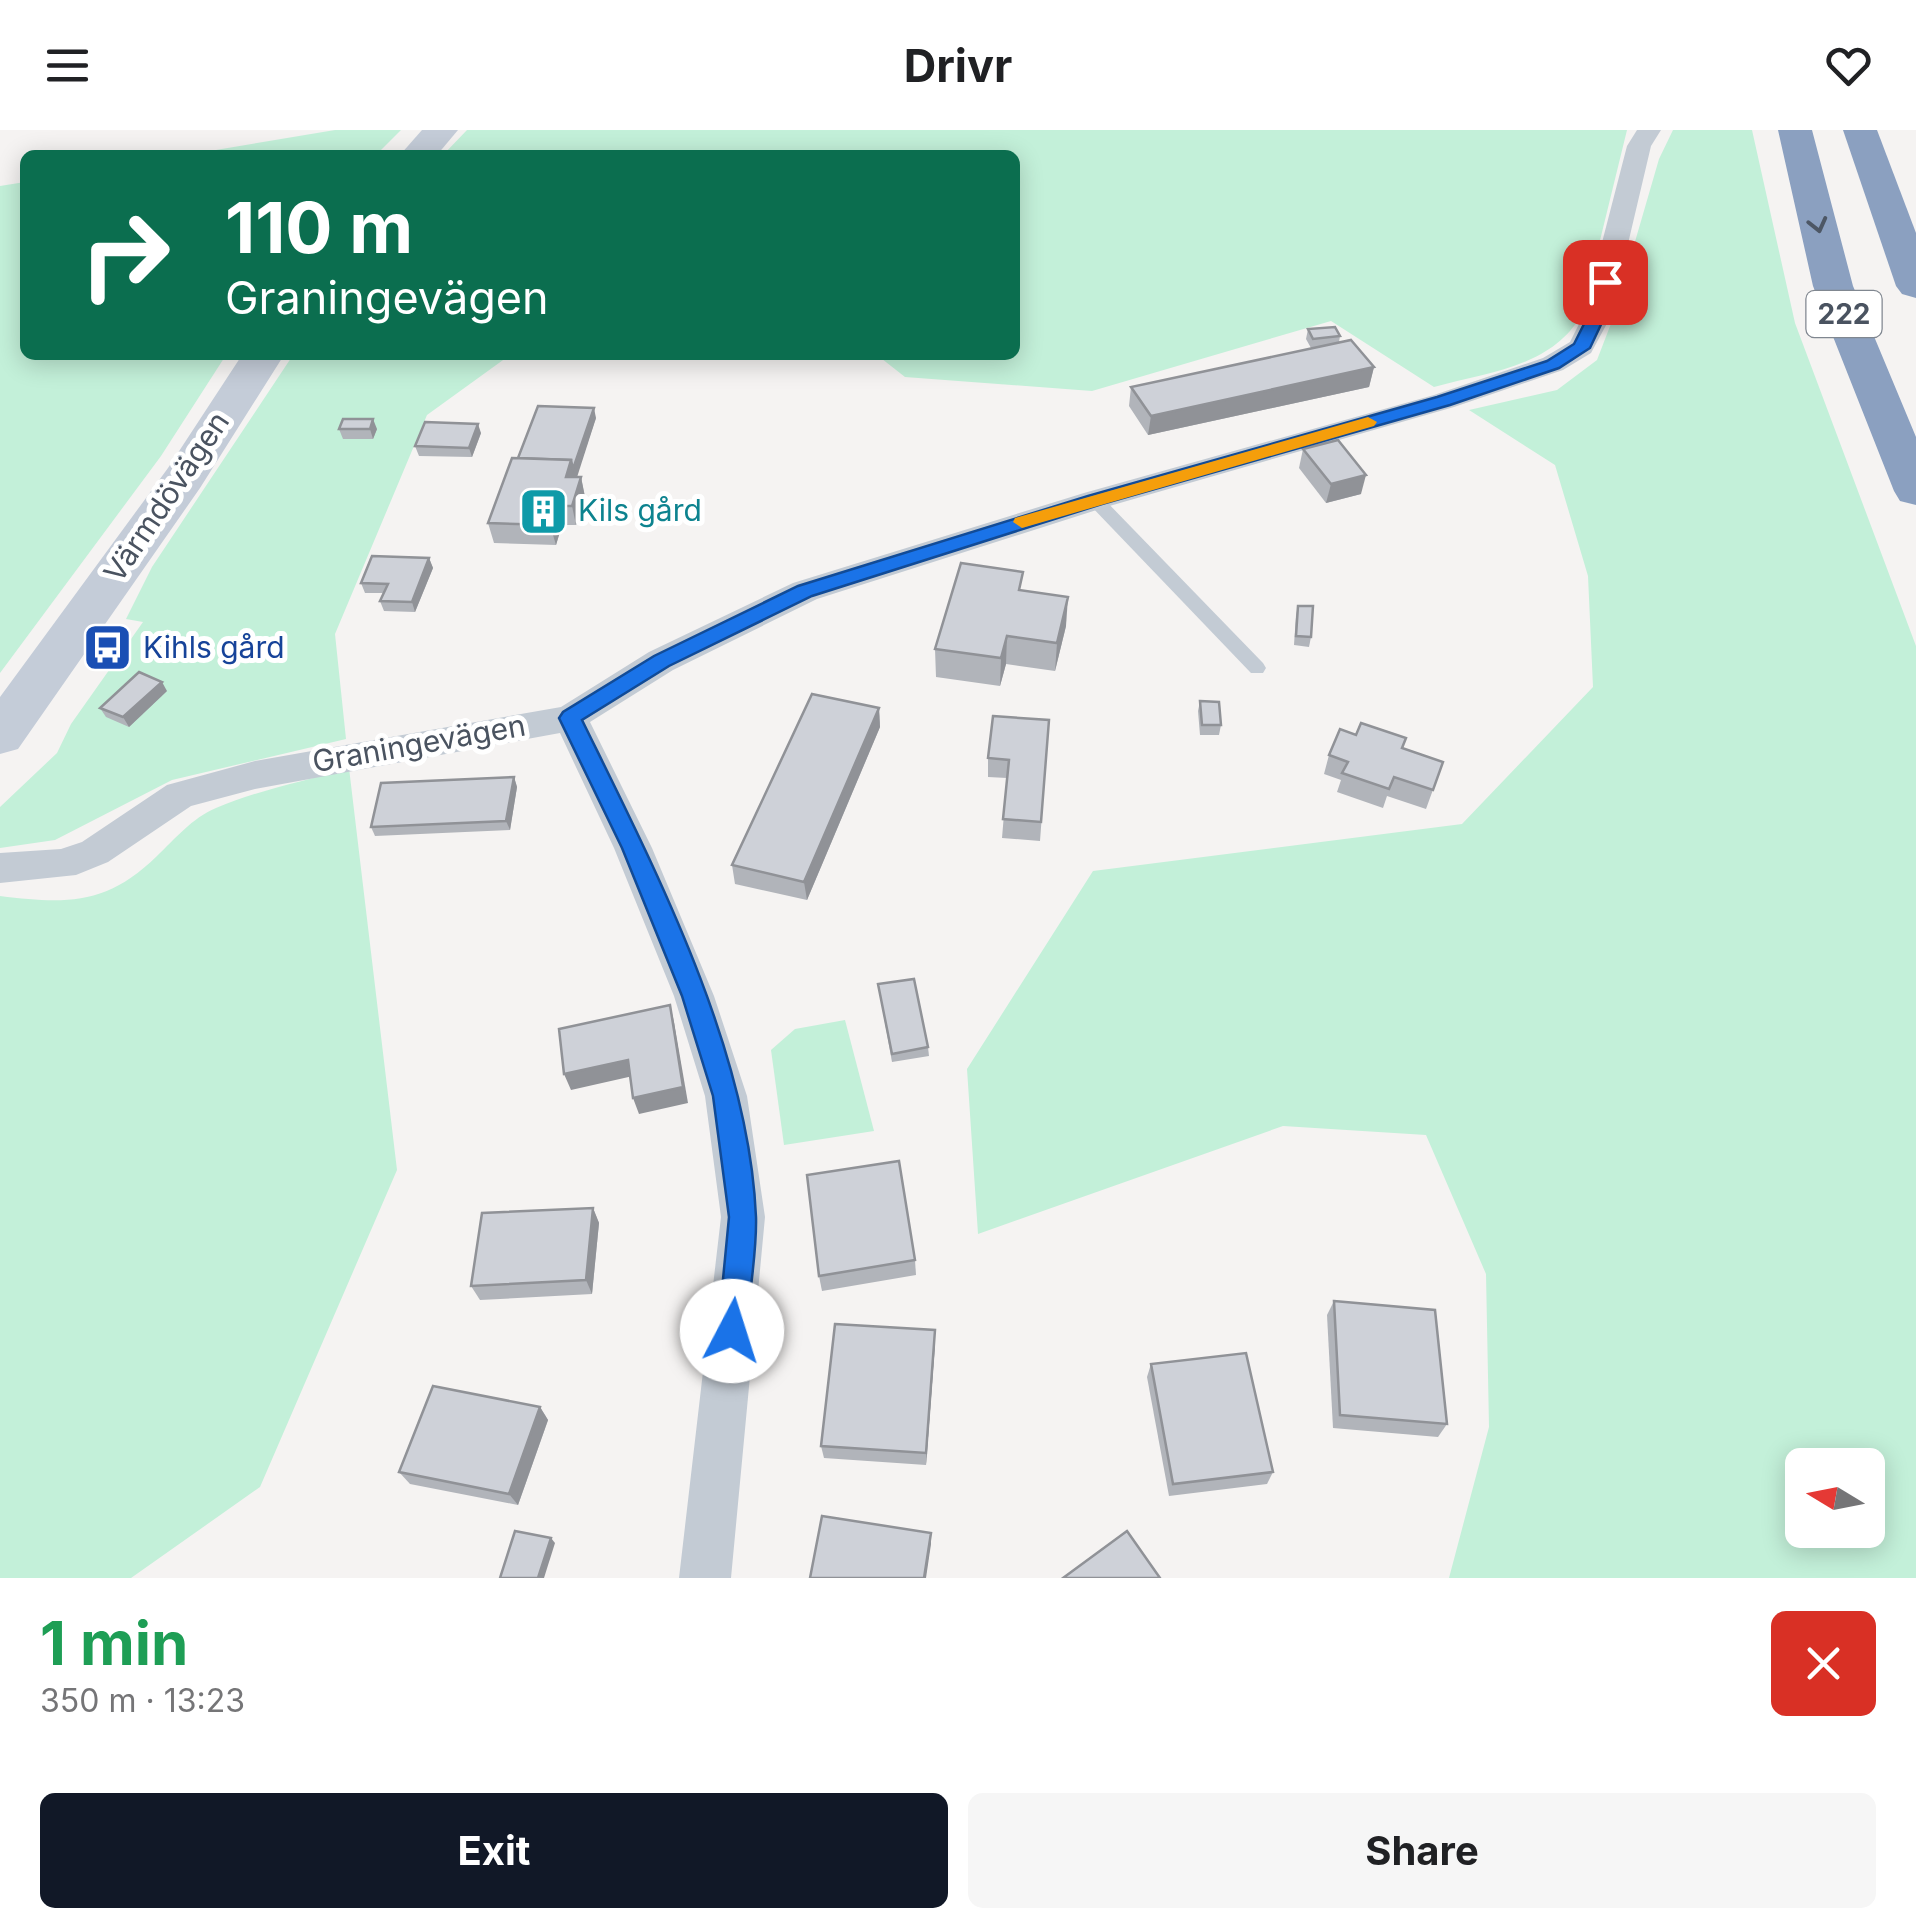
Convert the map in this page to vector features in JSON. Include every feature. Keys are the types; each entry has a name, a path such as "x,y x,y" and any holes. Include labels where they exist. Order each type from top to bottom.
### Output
{"highway":[{"name":"222","path":"1794,130 1834,286 1916,491"},
{"name":"222","path":"1860,130 1916,286"}],"main road":[{"path":"423,150 441,130"},
{"name":"Värmdövägen","path":"0,735 184,478 259,360"}],"street":[{"name":"Graningevägen","path":"0,868 63,864 95,852 180,796 255,775 570,718 661,661 805,591 1095,500 1444,401 1553,364 1581,348 1597,316 1640,146 1650,130"},
{"path":"570,718 634,848 694,996 726,1096 742,1217 705,1578"}],"lane":[{"path":"1095,500 1258,668"}],"green space":[{"path":"335,130 401,130 381,150 216,150"},
{"path":"467,130 1627,130 1582,314 1569,332 1554,346 1517,365 1434,387 1331,321 1092,391 905,377 883,360 1020,360 1020,150 448,150"},
{"path":"1673,130 1752,130 1795,323 1916,646 1916,1578 1449,1578 1489,1427 1486,1274 1426,1135 1283,1126 978,1234 967,1069 1093,871 1462,824 1593,687 1588,576 1555,465 1469,410 1557,390 1597,360 1659,159"},
{"path":"20,183 20,360 223,360 161,456 0,673 0,186"},
{"path":"290,360 503,360 427,415 335,634 346,739 172,780 55,840 0,848 0,807 57,753 71,724 143,622 126,619 152,567"},
{"path":"349,768 397,1170 260,1487 131,1578 0,1578 0,896 65,900 102,893 138,872 207,812 248,796"},
{"path":"845,1020 874,1131 784,1145 771,1050 795,1029"}],"building":[{"path":"1335,327 1340,336 1313,339 1308,329"},
{"path":"1351,340 1374,367 1151,416 1131,387"},
{"path":"538,406 594,408 573,469 571,460 518,458"},
{"path":"343,419 373,419 370,429 339,429"},
{"path":"425,422 478,424 469,448 415,446"},
{"path":"1338,440 1366,475 1331,484 1303,449"},
{"path":"512,458 571,460 566,477 581,477 572,506 557,506 550,525 488,523"},
{"path":"372,556 429,558 412,602 380,601 388,584 361,583"},
{"path":"961,563 1023,572 1019,590 1068,597 1057,643 1007,636 1001,658 935,649"},
{"path":"1298,606 1313,606 1311,637 1296,636"},
{"path":"139,672 162,682 123,717 100,708"},
{"path":"812,694 879,708 804,882 732,865"},
{"path":"1200,701 1219,702 1221,725 1202,725"},
{"path":"993,716 1049,720 1041,822 1003,819 1009,760 988,758"},
{"path":"1361,723 1406,738 1402,748 1443,762 1433,790 1394,777 1389,789 1342,773 1348,762 1329,755 1340,729 1356,735"},
{"path":"514,777 506,821 371,827 381,783"},
{"path":"914,979 928,1047 892,1054 878,984"},
{"path":"670,1005 683,1087 633,1098 628,1060 564,1074 559,1029"},
{"path":"899,1161 915,1260 819,1276 807,1175"},
{"path":"593,1208 586,1280 471,1286 482,1213"},
{"path":"1334,1301 1435,1310 1447,1424 1340,1415"},
{"path":"835,1324 935,1330 926,1453 821,1446"},
{"path":"1246,1353 1273,1472 1173,1484 1151,1364"},
{"path":"433,1386 540,1407 509,1494 399,1472"},
{"path":"822,1516 931,1533 924,1578 810,1578"},
{"path":"515,1531 551,1538 538,1578 500,1578"},
{"path":"1127,1531 1160,1578 1063,1578"}],"slow traffic":[{"path":"1022,522 1368,422"}],"place":[{"name":"Kils gård","path":"543,511"},
{"name":"Kihls gård","path":"108,648"}],"route":[{"path":"732,1331 742,1217 726,1096 694,996 634,848 570,718 661,661 805,591 1095,500 1444,401 1553,364 1581,348 1597,316 1605,282"}]}
